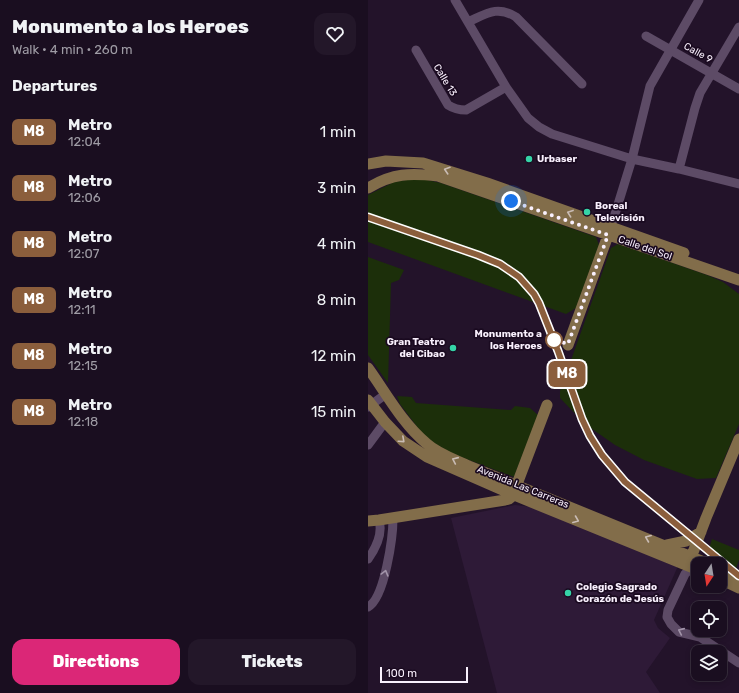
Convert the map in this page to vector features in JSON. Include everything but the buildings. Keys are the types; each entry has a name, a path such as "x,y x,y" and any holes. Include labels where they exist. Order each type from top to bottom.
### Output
{"main road":[{"name":"Calle del Sol","path":"368,164 386,161 423,163 739,280"},
{"name":"Calle del Sol","path":"368,188 398,175 416,174 438,176 485,187"},
{"name":"Calle del Sol","path":"609,231 739,272"},
{"path":"568,344 609,231"},
{"path":"722,274 739,287"},
{"name":"Avenida Las Carreras","path":"368,368 415,433 426,444 515,490 691,562"},
{"name":"Avenida Las Carreras","path":"369,404 403,441 427,457 664,545 691,562"},
{"path":"373,520 509,499 515,490 547,405"},
{"path":"695,557 701,532 739,439"},
{"path":"696,557 739,459"},
{"path":"664,545 686,541 701,532"},
{"path":"727,571 739,577"},
{"path":"727,582 739,588"}],"street":[{"path":"455,0 506,86 528,118 539,127 552,134 632,160 679,169 739,184"},
{"path":"609,231 632,160 650,86 698,0"},
{"path":"468,22 489,12 501,11 516,16 582,84"},
{"path":"679,169 694,108 700,93 739,27"},
{"name":"Calle 9","path":"646,36 739,89"},
{"name":"Calle 13","path":"416,50 448,105 453,109 466,110 506,86"},
{"path":"369,404 386,394"},
{"path":"368,445 385,422"},
{"path":"368,607 374,603 382,584 391,546 393,518"},
{"path":"368,559 380,535 380,524 373,520"},
{"path":"691,566 685,574 668,610 667,617 671,624 680,632 700,637 739,663"}],"shaded area":[{"name":"Colegio Sagrado Corazón de Jesús","path":"515,505 532,507 678,566 654,620 658,628 670,638 646,672 660,693 497,693 451,518"}],"green space":[{"path":"418,178 441,183 596,237 599,245 576,308 566,314 368,242 368,195 394,182"},
{"path":"618,244 707,275 723,282 739,294 739,424 716,478 697,479 644,460 615,445 585,424 560,398 560,391 611,248"},
{"path":"368,257 404,270 399,280 391,283 388,383 368,355"},
{"path":"397,396 412,397 416,403 511,410 515,406 530,408 538,415 514,477 453,454 434,443 421,432 400,404"},
{"path":"712,539 739,550 739,560 735,571 727,568 727,557 707,557"}],"railway":[{"path":"368,217 499,264"},
{"path":"601,455 625,482 739,576"}],"metro line":[{"name":"M8","path":"368,217 478,255 500,264 519,277 534,294 539,303 582,419 590,436 612,469 625,482 739,576"}],"place":[{"name":"Urbaser","path":"529,159"},
{"name":"Boreal Televisión","path":"587,212"},
{"name":"Monumento a los Heroes","path":"554,340"},
{"name":"Gran Teatro del Cibao","path":"453,348"},
{"name":"Colegio Sagrado Corazón de Jesús","path":"568,593"}],"route":[{"path":"511,201 608,235 568,344 554,340"}]}
